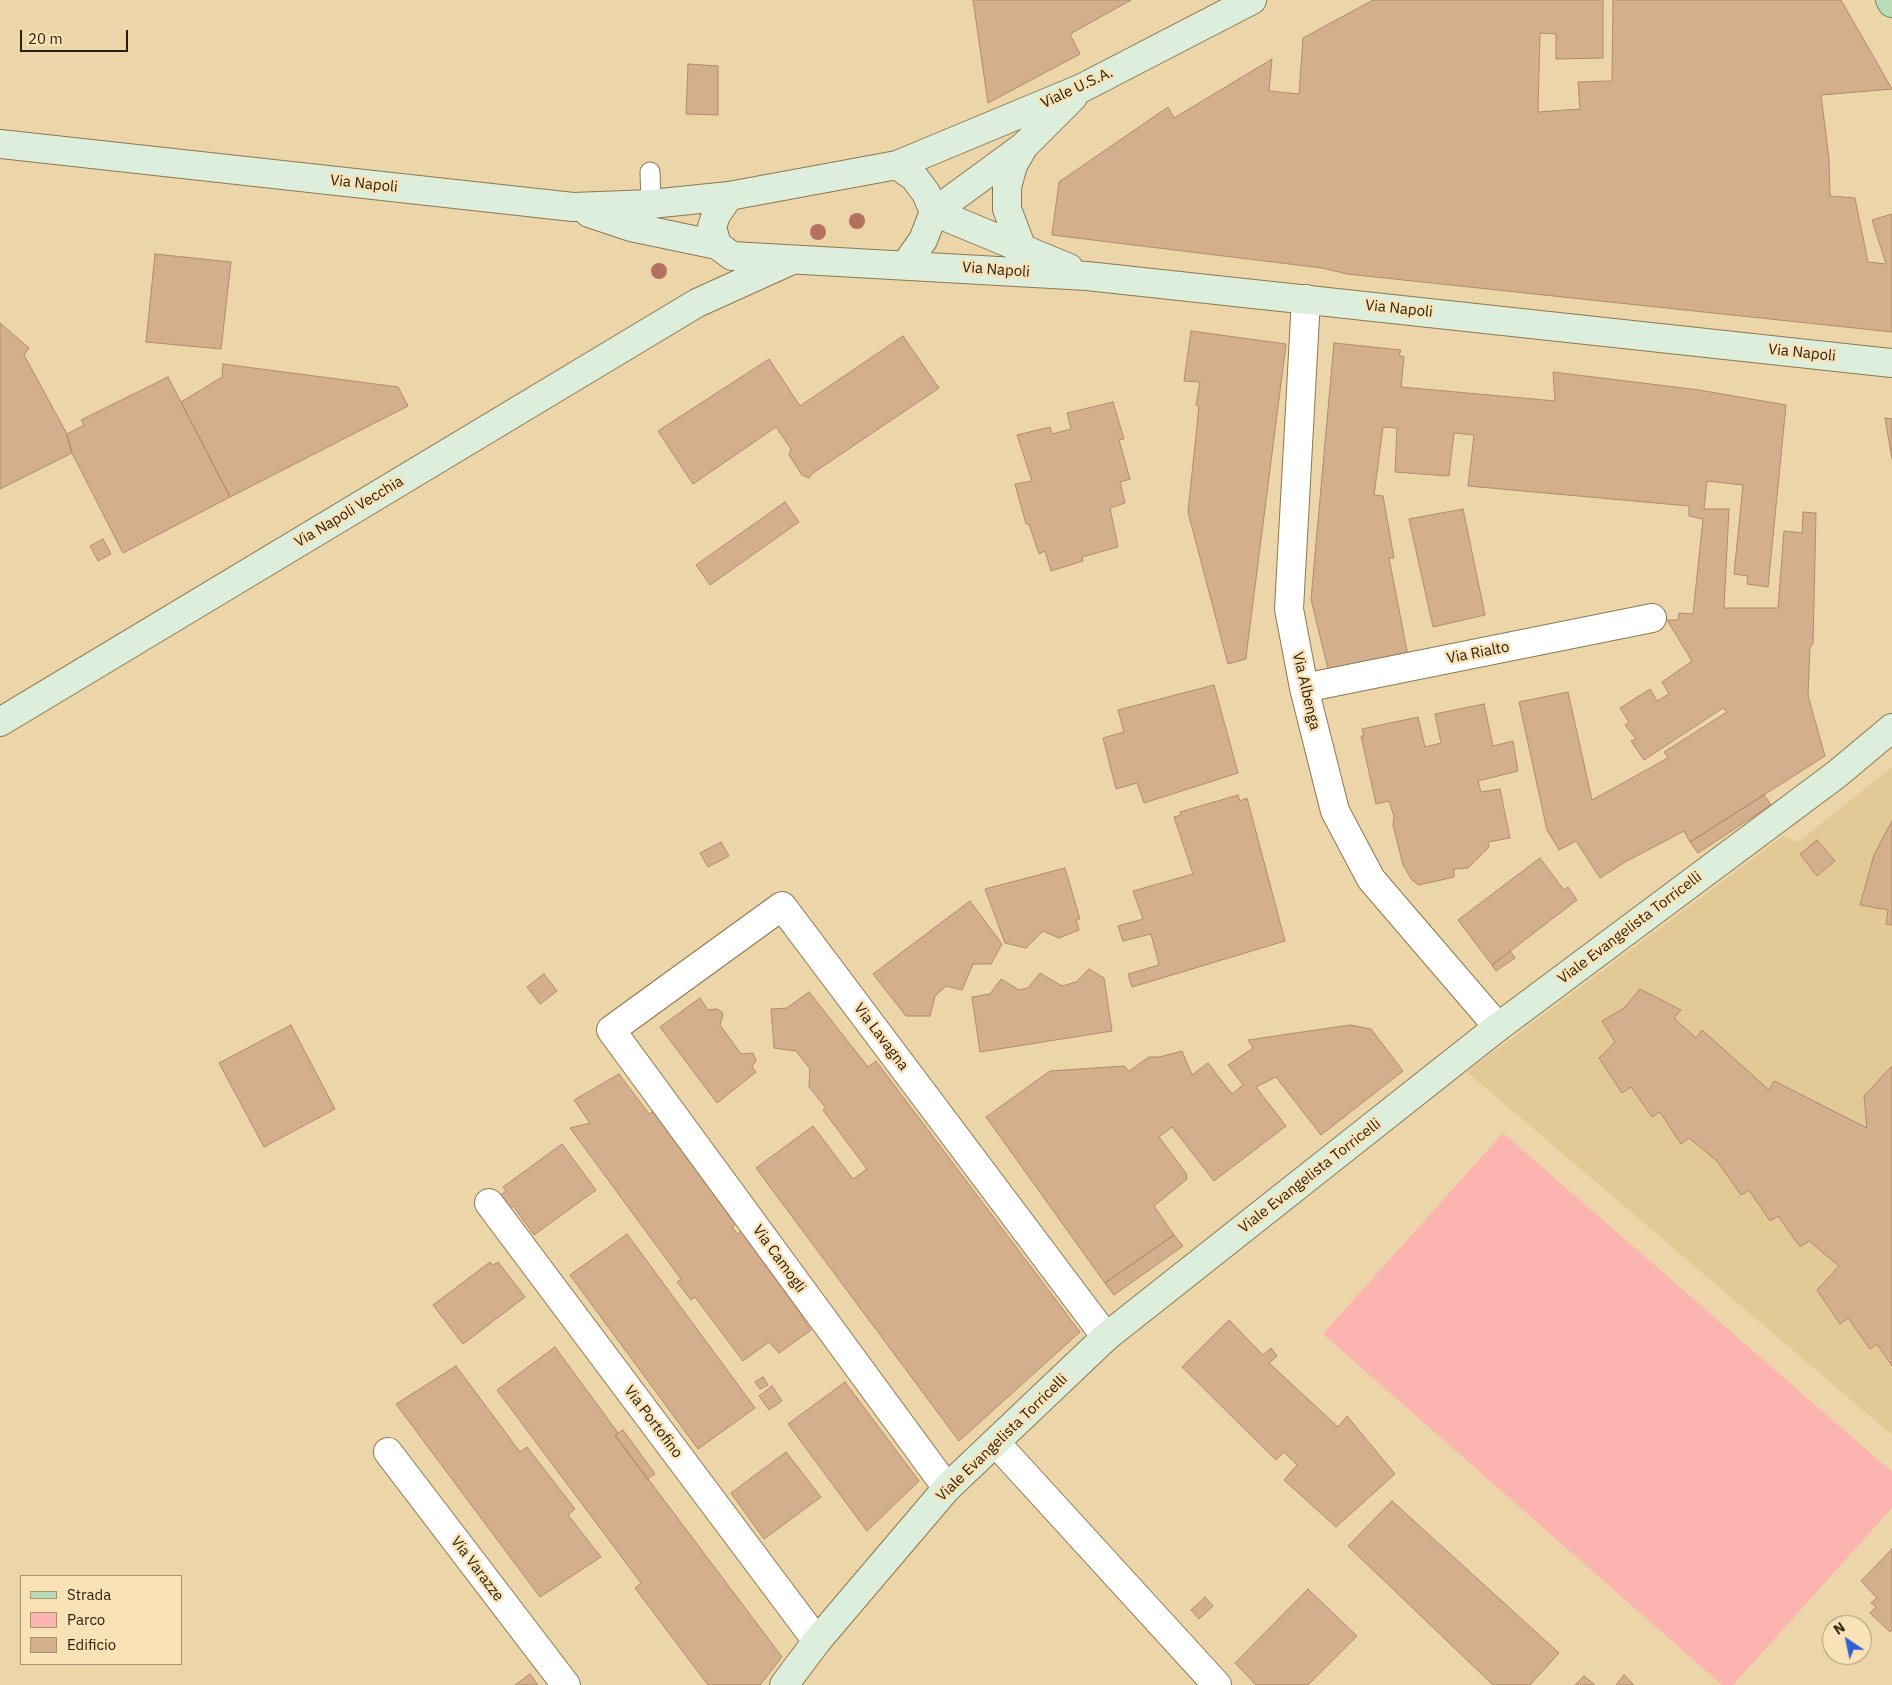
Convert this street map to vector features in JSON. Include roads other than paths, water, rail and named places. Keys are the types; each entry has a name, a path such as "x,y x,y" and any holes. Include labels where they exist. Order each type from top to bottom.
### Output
{"main road":[{"name":"Viale U.S.A.","path":"897,165 1082,88 1252,0"},
{"path":"906,264 923,240 934,212 1024,146 1082,88"},
{"name":"Via Napoli","path":"0,144 574,207 651,204 728,196 897,165"},
{"path":"1021,246 1007,209 1007,187 1013,165 1024,146"},
{"path":"897,165 914,177 926,193 934,212 1021,246 1087,276"},
{"path":"720,248 712,228 716,214 728,196"},
{"name":"Via Napoli","path":"574,207 631,227 720,248 732,256 906,264 1087,276 1892,363"},
{"name":"Via Napoli Vecchia","path":"697,303 717,278 720,248"},
{"name":"Via Napoli Vecchia","path":"0,722 697,303 798,258"},
{"name":"Viale Evangelista Torricelli","path":"784,1685 817,1641 947,1488 1106,1337 1498,1027 1837,774 1892,728"}],"street":[{"name":"Via Albenga","path":"1306,299 1289,609 1304,688 1335,811 1370,879 1498,1027"},
{"name":"Via Rialto","path":"1304,688 1652,618"},
{"name":"Via Lavagna","path":"611,1030 782,906 1106,1337"},
{"name":"Via Camogli","path":"611,1030 947,1488"},
{"name":"Via Portofino","path":"489,1203 817,1641"},
{"path":"996,1443 1217,1685"},
{"name":"Via Varazze","path":"388,1452 566,1685"}],"lane":[{"path":"650,172 651,204"}]}
